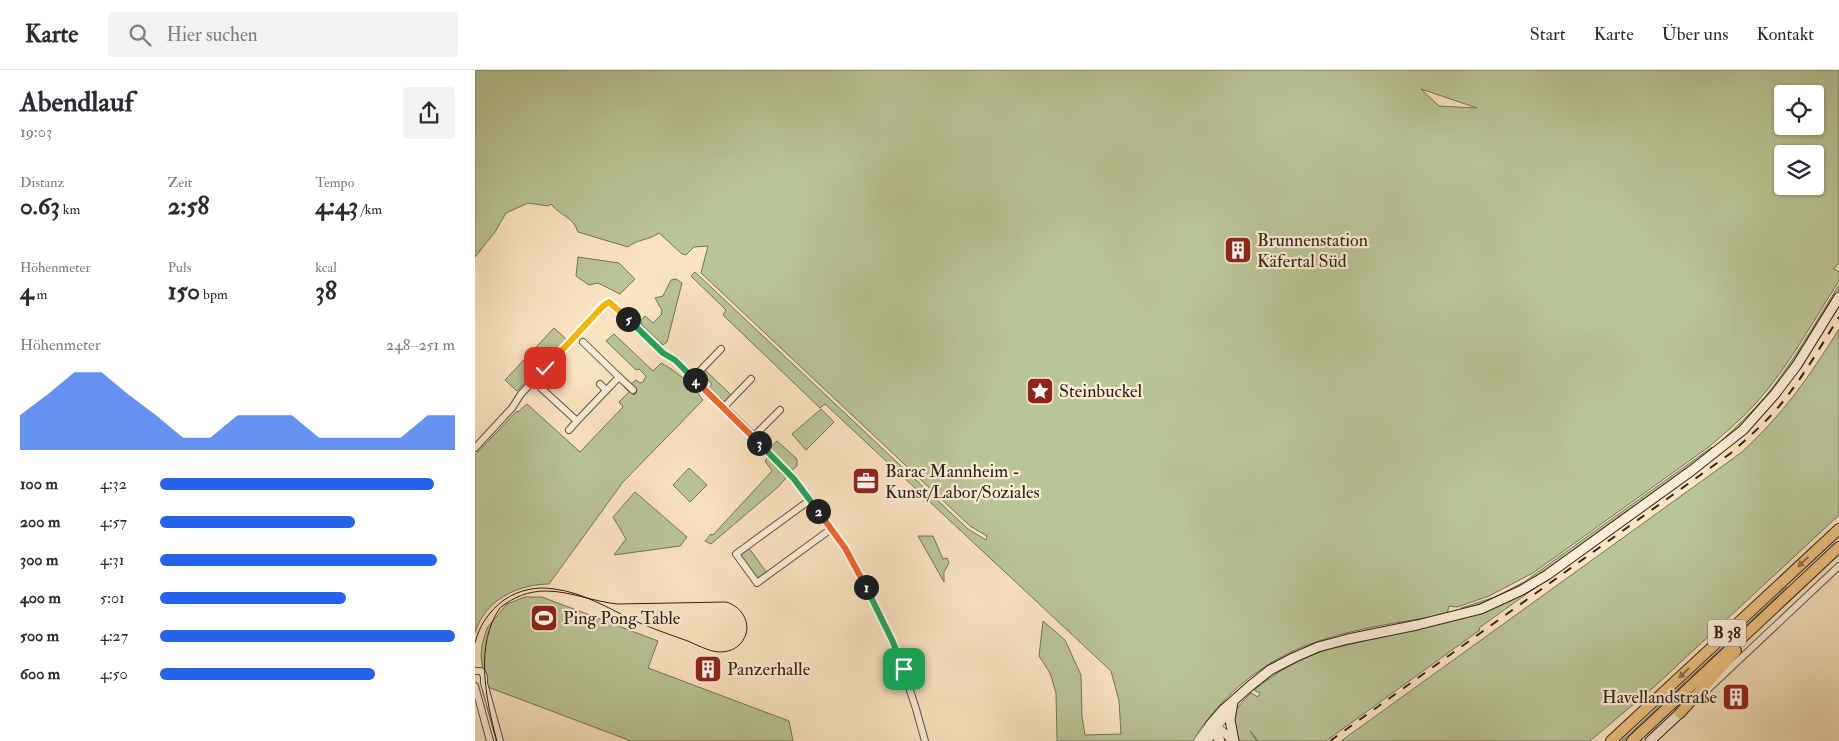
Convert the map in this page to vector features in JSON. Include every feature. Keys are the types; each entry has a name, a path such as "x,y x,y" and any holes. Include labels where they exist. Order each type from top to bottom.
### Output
{"highway":[{"name":"B 38","path":"1612,740 1839,529"},
{"name":"B 38","path":"1632,741 1839,547"},
{"path":"1680,713 1735,654 1746,635"}],"main road":[{"path":"1220,741 1214,728 1247,689 1270,670 1318,647 1481,609 1523,590 1547,575 1691,472 1743,430 1775,394 1797,365 1839,297"},
{"path":"1232,705 1230,720 1234,741"},
{"path":"1650,741 1680,713"}],"street":[{"path":"475,448 513,408 521,394 604,305 609,302 663,353 675,360 779,463 831,528 851,557 892,640 914,700 925,741"},
{"path":"583,342 633,390"},
{"path":"693,378 721,348"},
{"path":"569,430 619,376"},
{"path":"723,408 751,379"},
{"path":"601,384 607,390"},
{"path":"541,388 577,421"},
{"path":"591,394 597,400"},
{"path":"582,404 588,410"},
{"path":"753,437 780,410"},
{"path":"810,500 736,554 757,583 831,528"},
{"path":"1680,713 1839,566"},
{"path":"475,671 481,671 484,676 500,741"},
{"path":"475,686 490,741"},
{"path":"1198,741 1214,728"},
{"path":"1207,741 1214,728"},
{"path":"1214,728 1234,741"}],"green space":[{"path":"475,70 1839,70 1839,262 1834,269 1839,272 1839,281 1790,358 1752,408 1710,446 1533,573 1489,596 1457,607 1449,606 1447,614 1340,635 1305,646 1288,654 1241,684 1215,711 1193,741 1057,741 1056,693 1050,673 1039,656 1043,621 1065,640 1081,675 1082,716 1085,735 1121,734 1119,701 1111,671 825,404 820,408 723,315 726,310 691,276 695,272 968,529 986,540 987,536 970,526 701,273 708,246 694,247 686,255 682,254 659,233 635,242 628,247 578,232 573,223 551,204 548,206 528,203 506,213 495,232 475,257","holes":["1421,89 1477,108 1439,106"]},
{"path":"578,257 619,263 635,279 620,294 598,283 589,285 576,276"},
{"path":"676,279 682,283 667,342 663,345 641,324 641,320 645,316 653,323 661,315 662,310 655,298 663,296 671,280"},
{"path":"1839,285 1839,291 1784,376 1750,417 1724,442 1721,441 1754,409 1775,384 1804,342"},
{"path":"554,328 566,339 517,391 505,380"},
{"path":"1839,329 1839,515 1654,687 1590,741 1341,741 1742,452 1771,423 1795,394"},
{"path":"614,334 653,371 661,363 667,366 684,379 703,400 623,482 549,584 525,587 503,596 486,612 479,622 475,633 475,455 517,411 527,404 580,452 623,407 619,402 629,392 624,387 634,395 637,392 630,385 636,380 640,383 643,382 646,376 639,369 636,370 606,341"},
{"path":"704,369 732,396 726,401 721,401 709,388 712,384 704,376 699,380 698,377"},
{"path":"821,409 834,422 806,450 792,434"},
{"path":"777,441 797,459 797,466 791,471 769,448"},
{"path":"1712,447 1713,451 1540,574 1503,594 1462,610 1461,608 1495,597 1524,582"},
{"path":"767,458 786,478 711,544 705,541 711,534 713,535 772,471 765,461"},
{"path":"689,468 707,485 690,502 673,485"},
{"path":"635,492 687,537 680,546 614,555 626,539 613,517"},
{"path":"918,536 933,536 943,559 947,558 949,563 944,572 944,582"},
{"path":"749,548 767,573 759,578 757,578 741,556"},
{"path":"1574,560 1326,741 1258,741 1250,731 1257,741 1240,741 1236,734 1234,721 1237,709 1251,693 1258,697 1260,693 1254,690 1288,667 1326,650 1469,616"},
{"path":"1787,587 1788,588 1622,741"},
{"path":"525,597 542,597 658,641 648,668 789,721 793,741 631,741 485,686 481,656 487,628 507,604"}],"tram line":[{"path":"475,643 485,619 499,604 515,594 541,588 564,591 585,597 596,602 606,606 641,624 716,652 729,651 739,645 745,637 747,625 738,608 726,602 618,604 600,601 591,599 582,597 555,591 527,593 516,598 500,608 492,622 487,637 485,654 486,689 497,741"}],"railway":[{"path":"1330,741 1731,453 1763,423 1789,394 1839,317"}],"place":[{"name":"Brunnenstation Käfertal Süd","path":"1238,250"},
{"name":"Steinbuckel","path":"1040,391"},
{"name":"Barac Mannheim - Kunst/Labor/Soziales","path":"866,481"},
{"name":"Ping Pong Table","path":"544,618"},
{"name":"Panzerhalle","path":"708,669"},
{"name":"Havellandstraße","path":"1736,697"}],"route":[{"path":"545,368 604,305 609,302 663,353 675,360 794,479 851,557 878,610 904,669"}]}
